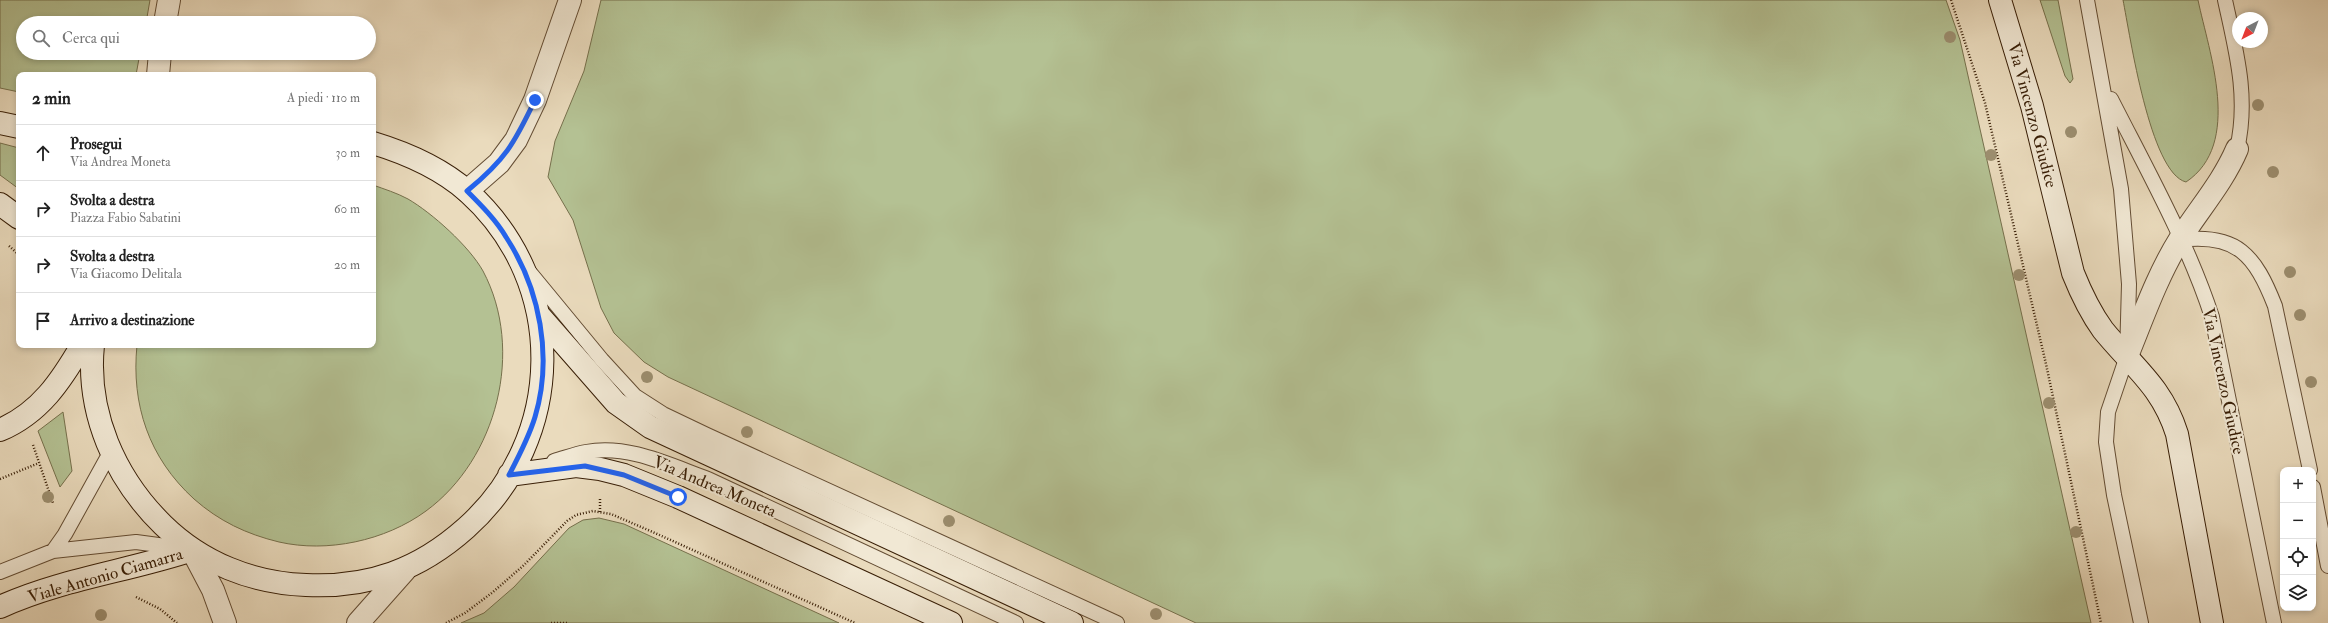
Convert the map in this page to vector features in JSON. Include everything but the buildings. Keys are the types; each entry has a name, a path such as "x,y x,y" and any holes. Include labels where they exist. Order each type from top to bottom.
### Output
{"street":[{"path":"166,16 169,0"},
{"path":"467,191 499,163 516,140 535,100 570,0"},
{"name":"Via Vincenzo Giudice","path":"2000,0 2022,70 2073,273 2082,296 2096,319 2155,388 2172,419 2177,434 2212,623"},
{"path":"158,72 159,60"},
{"path":"0,122 16,126"},
{"path":"358,623 405,570 453,539 477,518 509,475 525,445 535,416 542,383 542,349 538,314 531,285 520,260 493,219 467,191 415,158 376,144"},
{"path":"2127,356 2160,276 2180,240 2225,174 2237,149"},
{"path":"0,204 16,216"},
{"name":"Via Andrea Moneta","path":"538,314 616,403 650,427 1072,623"},
{"path":"0,430 23,418 45,400 80,348"},
{"path":"93,348 92,383 94,400 99,421 111,451 135,495 168,530 192,550 217,564 241,573 265,581 292,584 346,584 405,570"},
{"name":"Via Andrea Moneta","path":"509,475 576,466 600,468 624,475 678,497 950,623"},
{"path":"192,550 213,590 225,623"},
{"name":"Viale Antonio Ciamarra","path":"0,607 79,579 148,564 192,550"}],"lane":[{"name":"Via Vincenzo Giudice","path":"2087,0 2104,86 2121,189 2128,254 2129,308 2127,356 2108,412 2106,442 2114,495 2141,623"},
{"path":"2225,0 2242,84 2243,115 2237,149"},
{"name":"Via Vincenzo Giudice","path":"2104,86 2180,240 2206,301 2216,335 2274,623"},
{"path":"2180,240 2204,238 2220,239 2233,245 2250,260 2264,281 2275,306 2309,467"},
{"path":"520,260 614,374 635,396 650,406 707,435 1117,623"},
{"path":"53,551 65,534 111,451"},
{"name":"Via Andrea Moneta","path":"509,475 586,452 621,451 639,455 708,479 1016,623"},
{"path":"2316,503 2328,566"},
{"name":"Viale Antonio Ciamarra","path":"0,572 53,551 136,542 170,545 192,550"}],"path":[{"path":"1951,0 1985,103 2046,364 2101,623"},
{"path":"0,479 39,463"},
{"path":"446,623 465,613 494,592 524,565 566,521 576,515 593,511 611,514 855,623"},
{"path":"551,623 569,623"}],"green space":[{"path":"0,0 150,0 147,16 16,16 16,60 139,60 137,72 16,72 16,91 0,88"},
{"path":"601,0 1946,0 1960,40 2091,623 1196,623 668,377 644,362 614,333 601,308 573,220 548,177 555,141 584,71"},
{"path":"2040,0 2058,0 2073,79 2070,83 2065,76"},
{"path":"2123,0 2198,0 2214,71 2218,97 2218,122 2213,145 2203,165 2186,182 2173,173 2162,155 2152,130 2137,71"},
{"path":"0,143 16,147 16,187 0,175"},
{"path":"376,186 404,197 418,205 439,221 469,251 483,271 496,302 502,335 502,368 497,401 486,433 471,463 451,489 426,511 392,530 374,537 336,545 297,545 267,539 244,531 223,520 203,507 194,499 178,483 165,466 146,429 137,389 137,348 376,348"},
{"path":"63,412 72,471 60,487 38,431"},
{"path":"599,518 624,524 839,623 461,623 484,613 514,587 569,528 583,520"}],"route":[{"path":"535,100 516,140 507,154 483,178 467,191 488,213 506,236 520,260 531,285 537,305 541,327 543,356 542,383 535,416 525,445 509,475 563,467 585,466 600,468 624,475 678,497"}]}
